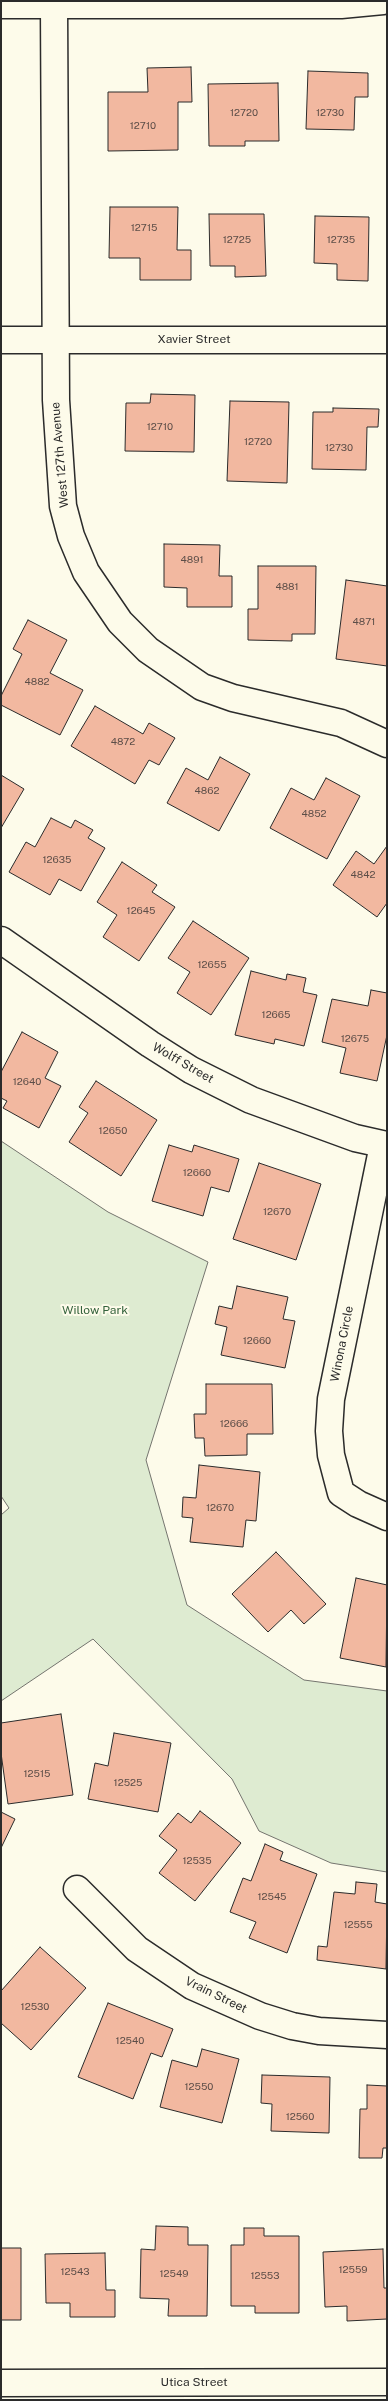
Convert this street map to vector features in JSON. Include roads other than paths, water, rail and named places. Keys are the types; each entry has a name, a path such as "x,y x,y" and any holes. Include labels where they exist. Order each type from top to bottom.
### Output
{"street":[{"path":"1,5 341,5 383,1"},
{"name":"West 127th Avenue","path":"54,5 56,400 63,506 71,536 86,572 120,622 148,650 202,687 234,698 341,723 387,744"},
{"name":"Xavier Street","path":"1,340 387,340"},
{"name":"Wolff Street","path":"1,940 150,1044 191,1070 251,1100 355,1138 385,1145"},
{"name":"Winona Circle","path":"385,1145 331,1399 329,1431 331,1455 341,1493 358,1504 387,1517"},
{"name":"Vrain Street","path":"77,1888 137,1948 192,1986 260,2016 292,2026 319,2031 387,2035"},
{"name":"Utica Street","path":"1,2383 387,2382"}],"park label":[{"name":"Willow Park","path":"95,1310"}]}
